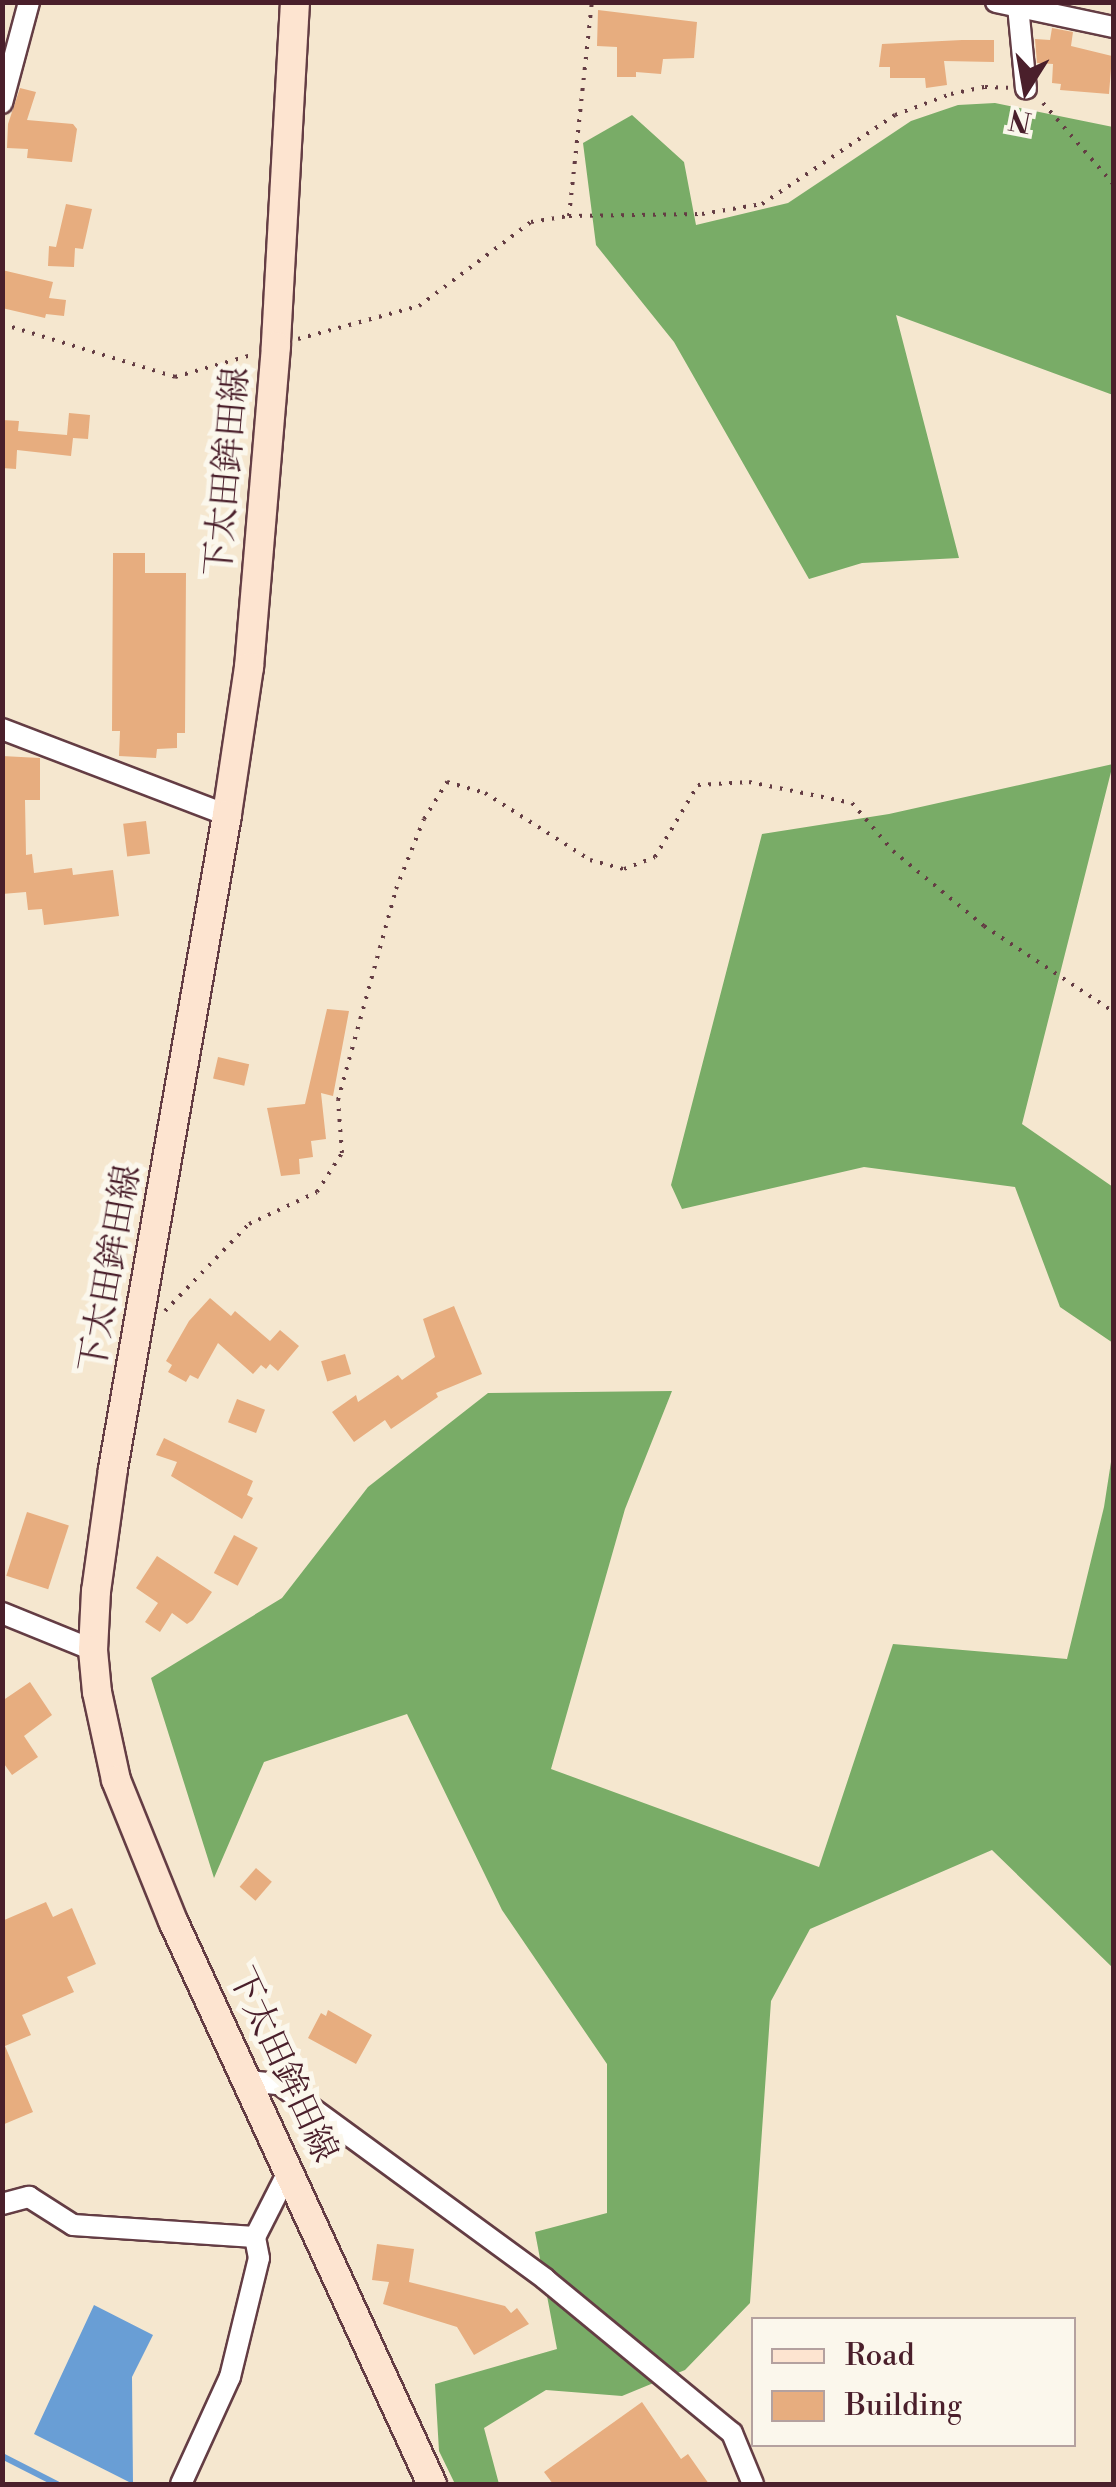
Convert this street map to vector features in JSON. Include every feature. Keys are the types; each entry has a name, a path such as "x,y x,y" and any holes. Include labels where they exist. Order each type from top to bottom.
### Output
{"main road":[{"name":"下太田鉾田線","path":"295,2 276,346 251,649 228,815 98,1574 93,1650 96,1692 116,1780 173,1921 432,2484"}],"street":[{"path":"2,103 28,2"},
{"path":"996,2 1114,27"},
{"path":"1018,6 1026,90"},
{"path":"2,729 228,815"},
{"path":"2,1613 93,1650"},
{"path":"248,2080 279,2084 545,2279 732,2434 753,2484"},
{"path":"181,2484 230,2378 258,2258 255,2237 289,2170"},
{"path":"2,2204 29,2196 73,2225 255,2237"}],"path":[{"path":"569,216 592,2"},
{"path":"2,324 175,377 222,367 276,346 419,306 532,222 569,216 702,214 762,204 894,115 985,86 1026,90 1051,109 1114,184"},
{"path":"138,1340 249,1224 317,1192 342,1153 338,1100 396,888 424,819 446,782 485,793 590,860 624,870 655,857 698,786 748,782 852,803 893,851 984,926 1114,1012"}],"green space":[{"path":"995,103 1113,127 1113,395 896,315 959,558 862,563 809,579 674,342 596,245 583,143 632,115 684,162 696,225 788,203 911,121 958,105"},
{"path":"1113,764 1022,1124 1113,1187 1113,1343 1060,1307 1015,1187 864,1167 682,1209 671,1185 762,834 889,814"},
{"path":"672,1391 625,1509 551,1769 819,1867 893,1644 1067,1659 1104,1507 1113,1449 1113,1968 992,1850 810,1929 771,2001 750,2303 685,2370 622,2396 546,2390 484,2428 499,2484 455,2484 439,2451 435,2384 557,2349 535,2232 607,2213 607,2064 502,1910 407,1714 264,1762 214,1878 151,1678 282,1598 368,1487 488,1393"}],"water":[{"path":"94,2305 153,2335 132,2377 133,2484 34,2434"}],"building":[{"path":"598,10 697,22 694,58 663,59 661,74 636,72 636,77 617,77 617,47 597,46"},
{"path":"1052,28 1073,32 1071,46 1112,56 1109,94 1060,90 1061,84 1052,83 1053,64 1037,63 1035,39 1050,40"},
{"path":"994,40 994,62 944,61 947,85 926,88 925,78 890,78 890,67 879,67 882,44"},
{"path":"20,88 36,92 27,120 73,124 77,129 72,162 27,158 28,149 7,148 8,124"},
{"path":"66,204 92,209 83,249 75,248 74,267 48,266 49,246 56,247"},
{"path":"2,270 53,282 49,298 66,300 64,316 46,314 45,318 2,308"},
{"path":"69,413 90,415 88,439 73,438 71,456 17,450 16,469 2,468 2,420 19,421 18,431 67,435"},
{"path":"113,553 145,553 145,573 186,573 185,733 177,733 177,748 157,749 156,758 119,756 120,731 112,731"},
{"path":"2,756 40,758 40,800 25,800 26,855 32,854 34,873 72,868 73,875 113,870 119,916 44,925 42,909 28,910 26,892 2,894"},
{"path":"146,821 150,854 127,857 123,824"},
{"path":"327,1009 349,1011 333,1096 321,1093 326,1139 311,1141 313,1157 299,1159 300,1174 281,1176 267,1108 305,1104"},
{"path":"218,1057 249,1064 244,1086 213,1078"},
{"path":"210,1298 231,1316 235,1311 270,1341 280,1330 299,1346 278,1371 270,1364 266,1369 261,1365 253,1374 218,1343 198,1379 190,1375 186,1382 168,1372 172,1365 166,1361 189,1321"},
{"path":"454,1306 482,1374 436,1393 438,1397 391,1429 385,1420 354,1442 332,1412 356,1395 358,1402 398,1375 402,1380 435,1357 423,1319"},
{"path":"345,1354 351,1374 327,1381 321,1361"},
{"path":"237,1399 265,1410 256,1433 228,1422"},
{"path":"164,1438 253,1481 247,1495 253,1498 242,1519 171,1476 177,1462 156,1455"},
{"path":"27,1512 69,1526 48,1589 6,1576"},
{"path":"234,1535 258,1548 238,1586 214,1573"},
{"path":"157,1556 212,1592 193,1620 187,1624 172,1613 160,1632 145,1622 158,1603 136,1588"},
{"path":"30,1682 52,1715 24,1736 38,1757 12,1775 2,1761 2,1701"},
{"path":"256,1868 272,1882 255,1901 240,1887"},
{"path":"46,1902 53,1917 72,1908 96,1964 67,1977 74,1992 22,2015 31,2035 5,2046 33,2112 2,2125 2,1921"},
{"path":"328,2010 372,2035 356,2064 308,2038 321,2013 326,2016"},
{"path":"377,2244 414,2249 409,2282 505,2306 511,2313 517,2308 529,2324 474,2355 457,2327 383,2304 389,2282 372,2280"},
{"path":"642,2402 681,2459 688,2454 709,2484 553,2484 544,2472"}],"waterway":[{"path":"2,2456 57,2484"}]}
